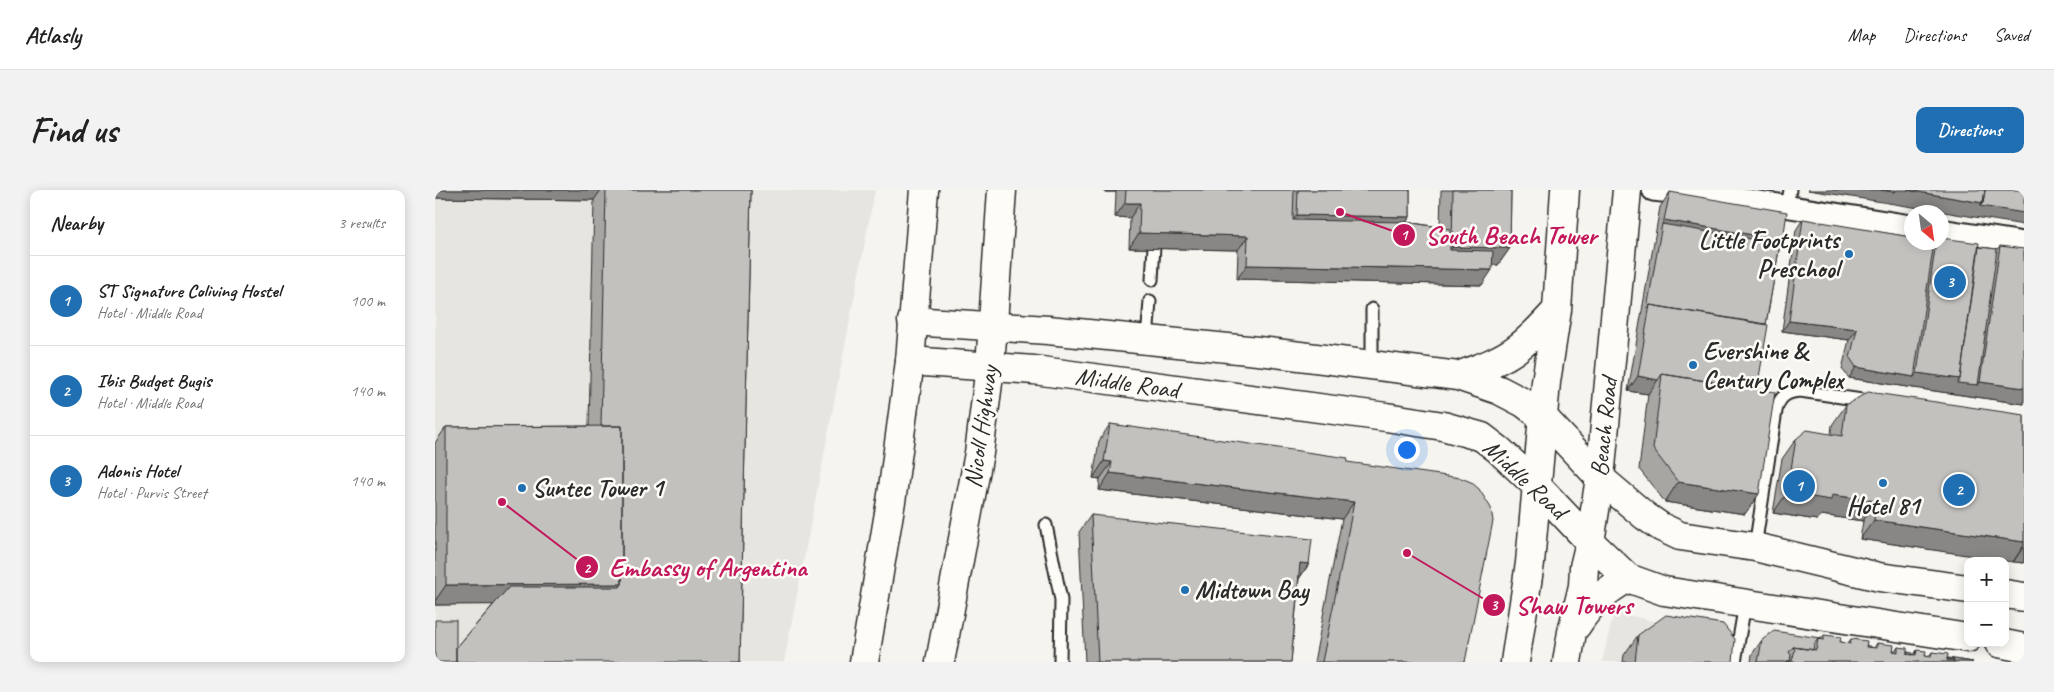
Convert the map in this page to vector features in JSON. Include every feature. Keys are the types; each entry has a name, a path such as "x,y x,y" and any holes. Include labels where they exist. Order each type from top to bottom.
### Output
{"main road":[{"path":"863,662 890,505 910,361 924,190"},
{"name":"Nicoll Highway","path":"940,662 979,453 990,367 1002,190"},
{"path":"1515,662 1530,563 1546,382 1557,310 1565,190"},
{"name":"Beach Road","path":"1567,662 1583,586 1584,567 1590,542 1599,478 1627,190"},
{"path":"1458,376 1514,351 1533,336 1557,310"},
{"name":"Middle Road","path":"912,321 992,328 1048,330 1372,364 1458,376 1499,390 1524,403 1544,418 1599,478 1645,516 1661,527 1681,536 1755,547 1879,577 1964,588"},
{"name":"Middle Road","path":"910,361 1034,370 1443,426 1482,436 1538,487 1590,542 1628,578 1664,591 1964,637"},
{"path":"1572,632 1589,607 1612,587 1628,578"},
{"path":"2009,595 2024,597"},
{"path":"2009,645 2024,648"}],"street":[{"path":"1653,190 1789,198 1904,224"},
{"path":"1949,231 2024,243"}],"lane":[{"path":"1152,280 1154,246"},
{"path":"1147,340 1150,301"},
{"path":"1372,309 1372,364"},
{"path":"1755,547 1776,411 1778,403 1783,396 1791,392 1800,391 1878,402"},
{"path":"1046,525 1061,600 1060,662"},
{"path":"1735,662 1745,604"}],"shaded area":[{"path":"435,190 875,190 784,662 435,662"},
{"path":"1614,612 1735,640 1732,662 1602,662"}],"building":[{"path":"606,190 751,190 740,662 456,662 456,648 509,587 620,587 622,584 622,426 601,426"},
{"path":"1126,190 1294,190 1293,220 1406,222 1450,229 1450,250 1493,251 1492,270 1247,265 1248,236 1139,233 1140,203 1125,203"},
{"path":"1298,190 1410,190 1410,217 1297,215"},
{"path":"1453,190 1511,190 1510,248 1452,247"},
{"path":"1907,190 1985,190 1983,203"},
{"path":"1985,190 2024,190 2024,213 1980,206 1983,203"},
{"path":"1670,192 1787,212 1783,240 1664,220"},
{"path":"1803,219 1904,236 1904,250 1933,250 1914,377 1856,367 1850,358 1857,329 1789,321"},
{"path":"1662,224 1780,244 1766,324 1650,305 1647,309"},
{"path":"1949,239 1979,243 1960,379 1917,373 1935,250 1949,250"},
{"path":"2000,246 2024,249 2024,388 1980,382"},
{"path":"1979,247 1997,249 1978,385 1957,383 1960,379"},
{"name":"Evershine & Century Complex","path":"1650,305 1768,325 1757,389 1662,374 1658,380 1638,376"},
{"path":"1662,374 1775,392 1759,494 1678,482 1653,449"},
{"path":"1868,392 2024,415 2024,542 1874,520 1876,501 1832,495 1831,500 1787,493 1796,439 1807,430 1842,436 1846,405"},
{"path":"1110,424 1348,458 1347,462 1461,478 1471,482 1479,489 1491,508 1493,521 1465,662 1322,662 1354,502 1110,473 1112,462 1104,461"},
{"name":"Suntec Tower 1","path":"622,426 622,584 446,585 446,427"},
{"name":"Midtown Bay","path":"1091,515 1312,539 1309,564 1300,563 1291,662 1098,662"},
{"path":"1666,615 1723,624 1735,639 1733,662 1635,662 1638,635"},
{"path":"435,620 456,620 456,662 435,662"},
{"path":"1774,631 1820,639 1814,644 1813,650 1793,647 1789,652 1791,655 1790,661 1758,662 1762,640"},
{"path":"1824,635 1841,637 1840,642 1850,644 1851,639 1867,641 1866,647 1877,648 1877,643 1894,645 1893,651 1898,652 1898,647 1907,648 1907,654 1916,655 1917,650 1926,651 1925,656 1931,657 1932,652 1948,654 1947,660 1954,660 1953,662 1787,662 1792,661 1795,650 1793,647 1816,650 1818,639 1824,640"},
{"path":"1947,658 1973,662 1953,662 1954,660 1947,660"}],"place":[{"name":"South Beach Tower","path":"1340,212"},
{"name":"Little Footprints Preschool","path":"1849,254"},
{"name":"Adonis Hotel","path":"1950,282"},
{"name":"Evershine & Century Complex","path":"1693,365"},
{"name":"Hotel 81","path":"1883,483"},
{"name":"ST Signature Coliving Hostel","path":"1799,486"},
{"name":"Suntec Tower 1","path":"522,488"},
{"name":"Ibis Budget Bugis","path":"1959,490"},
{"name":"Embassy of Argentina","path":"502,502"},
{"name":"Shaw Towers","path":"1407,553"},
{"name":"Midtown Bay","path":"1185,590"}]}
